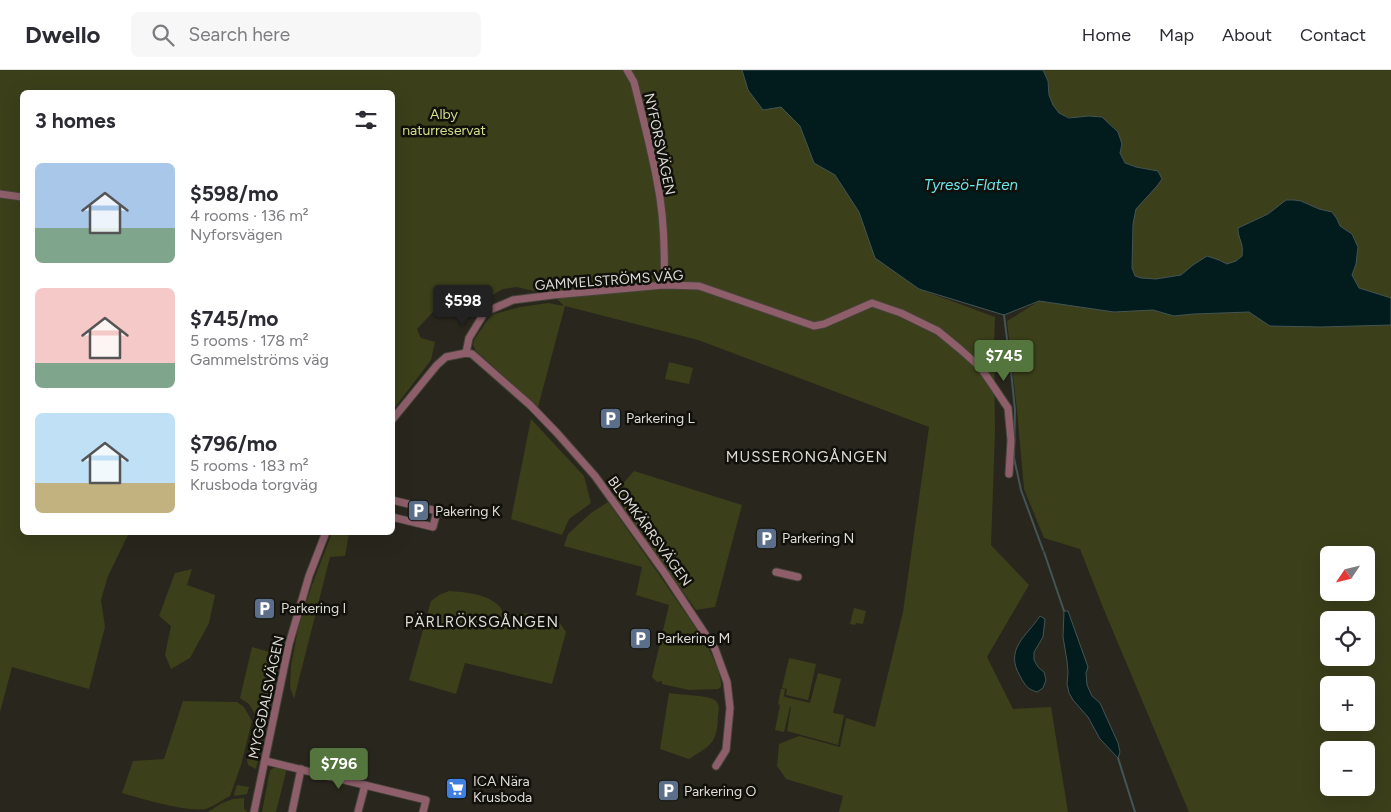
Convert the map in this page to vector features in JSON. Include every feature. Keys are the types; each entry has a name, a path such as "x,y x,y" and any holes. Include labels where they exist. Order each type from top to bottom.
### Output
{"street":[{"name":"NYFORSVÄGEN","path":"627,70 634,82 658,182 664,285"},
{"path":"0,194 20,197"},
{"name":"GAMMELSTRÖMS VÄG","path":"466,352 470,338 485,312 519,300 553,295 664,285 699,286 814,326 824,324 872,303 901,313 938,331 982,368 1008,408 1011,440 1010,474"},
{"path":"395,416 437,365 446,357 466,352"},
{"name":"BLOMKÄRRSVÄGEN","path":"466,352 472,354 530,405 595,476 664,572 711,642 727,682 730,708 726,750 716,766"},
{"path":"395,501 437,510 433,527 395,518"},
{"name":"MYGGDALSVÄGEN","path":"254,812 290,644 309,576 325,535"},
{"path":"776,572 798,577"},
{"path":"266,761 426,800 423,812"},
{"path":"292,812 301,769"},
{"path":"358,812 364,785"}],"green space":[{"name":"Alby naturreservat","path":"0,70 742,70 748,90 781,107 800,126 814,163 835,175 859,212 875,258 919,289 995,317 995,432 991,545 1029,585 987,657 1013,709 1051,707 1068,812 839,812 843,796 786,779 777,766 779,744 799,736 840,747 846,718 875,727 903,612 929,427 698,340 565,306 538,407 476,351 473,345 474,340 491,315 520,307 548,303 564,306 553,295 516,287 503,289 487,298 469,294 461,294 452,298 448,296 417,329 421,338 435,342 431,360 395,407 395,90 20,90 20,535 128,535 108,576 101,600 105,627 89,689 12,667 0,712"},
{"path":"1043,70 1391,70 1391,298 1359,288 1352,275 1356,264 1352,234 1340,226 1332,212 1319,209 1301,201 1286,200 1268,214 1238,228 1243,247 1242,256 1236,261 1227,264 1219,260 1193,265 1181,275 1156,279 1135,276 1132,268 1133,224 1136,209 1143,201 1158,171 1125,163 1120,153 1122,144 1089,116 1069,117 1058,112 1051,102 1048,81"},
{"path":"1039,301 1114,312 1153,310 1174,316 1249,312 1270,326 1391,325 1391,812 1189,812 1080,549 1044,538 1024,489 1007,321"},
{"path":"669,362 693,368 689,384 665,379"},
{"path":"531,419 584,476 591,503 569,519 562,535 511,519"},
{"path":"634,471 742,505 715,607 696,610 613,495"},
{"path":"608,502 709,649 718,669 721,682 721,687 718,689 689,690 662,684 662,681 657,682 652,677 669,605 636,595 642,567 564,546 568,534 591,513"},
{"path":"331,535 349,535 345,556 330,557 294,699 290,687 291,666 299,624"},
{"path":"192,569 187,585 215,595 209,623 190,658 171,669 165,655 171,626 159,616 175,573"},
{"path":"449,591 475,594 488,598 498,605 504,614 511,619 517,614 529,613 558,620 566,632 552,684 465,663 456,694 409,680 431,601"},
{"path":"854,608 866,611 863,624 850,624"},
{"path":"252,647 280,655 267,719 256,716 249,704 240,698"},
{"path":"789,658 816,664 808,700 786,695 787,689 782,688"},
{"path":"818,673 841,679 833,713 844,715 838,745 787,731 791,707 784,732 775,730 781,689 785,689 785,697 810,703"},
{"path":"669,693 713,699 718,704 719,711 714,738 708,747 689,759 660,749"},
{"path":"183,701 237,702 244,707 252,721 241,765 230,796 206,809 176,807 122,793 133,761 164,759"},
{"path":"257,724 266,725 256,769 248,765 247,760"},
{"path":"276,767 287,768 276,812 262,812 270,770"},
{"path":"237,785 249,787 247,794 235,796"},
{"path":"244,798 244,809 247,812 208,812 222,803"}],"water":[{"name":"Tyresö-Flaten","path":"742,70 1043,70 1048,81 1049,95 1059,113 1069,118 1102,117 1118,132 1122,144 1120,153 1125,163 1158,171 1162,179 1136,209 1133,224 1132,268 1135,276 1156,279 1181,275 1207,256 1227,264 1236,261 1242,256 1242,244 1238,228 1268,214 1286,200 1301,201 1319,209 1332,212 1340,226 1352,234 1358,247 1356,264 1352,275 1359,288 1391,298 1391,325 1270,326 1249,312 1174,316 1153,310 1114,312 1039,301 1004,315 919,289 875,258 859,212 835,175 814,163 800,126 781,107 763,110 748,90"},
{"path":"1064,611 1068,611 1088,667 1086,673 1087,685 1092,696 1100,703 1118,743 1120,752 1118,758 1100,739 1088,717 1069,693 1063,637"},
{"path":"1040,616 1045,619 1043,637 1034,652 1034,660 1044,672 1046,680 1043,688 1037,692 1023,682 1016,666 1015,658 1019,643"}],"waterway":[{"path":"1004,315 1010,363"},
{"path":"1011,371 1015,410 1014,458 1021,490 1043,550"},
{"path":"1044,552 1064,611"},
{"path":"1118,758 1135,812"}],"place":[{"name":"Parkering L","path":"610,418"},
{"name":"Pakering K","path":"419,511"},
{"name":"Parkering N","path":"766,538"},
{"name":"Parkering I","path":"265,608"},
{"name":"Parkering M","path":"641,638"},
{"name":"ICA Nära Krusboda","path":"457,789"},
{"name":"Parkering O","path":"668,791"}],"district":[{"name":"MUSSERONGÅNGEN","path":"807,457"},
{"name":"PÄRLRÖKSGÅNGEN","path":"482,622"}]}
